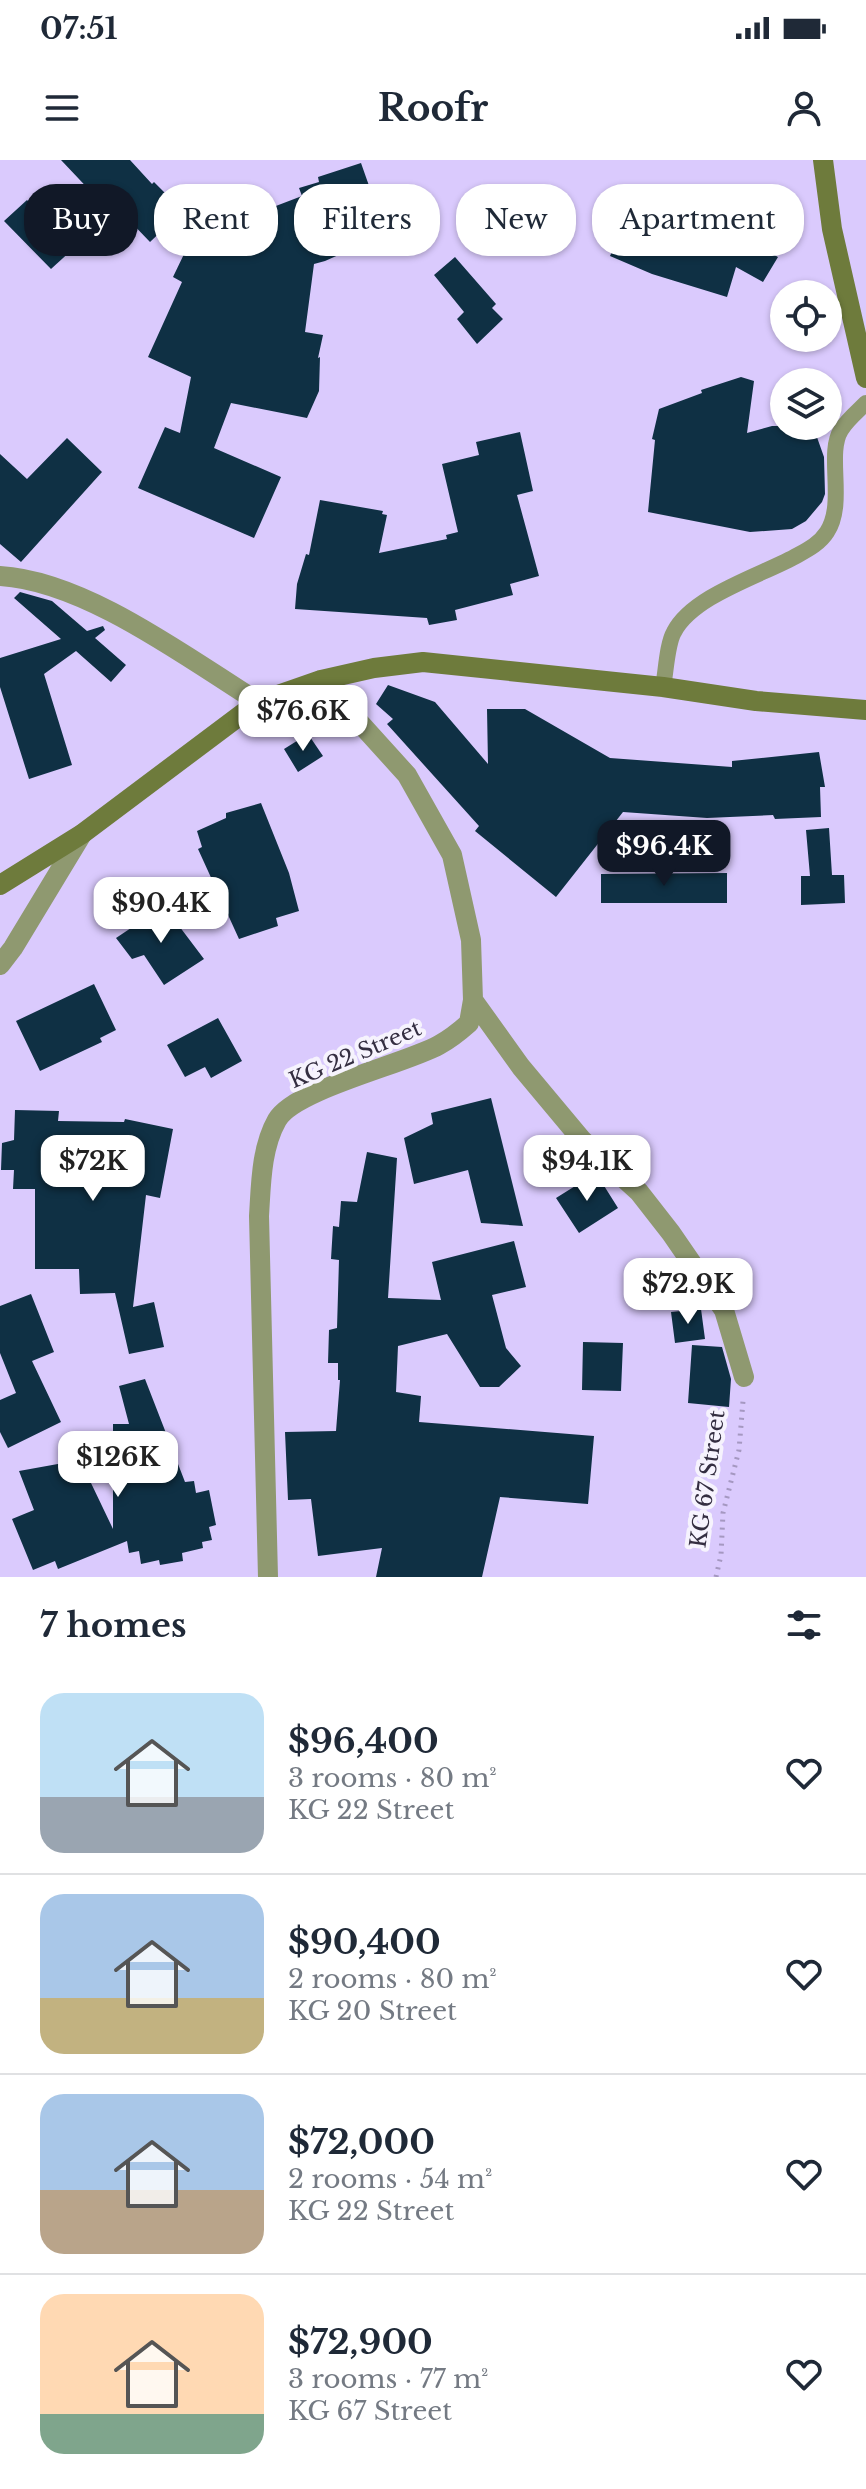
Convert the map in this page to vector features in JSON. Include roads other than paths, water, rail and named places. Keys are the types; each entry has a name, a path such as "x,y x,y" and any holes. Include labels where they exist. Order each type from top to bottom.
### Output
{"main road":[{"path":"823,160 832,229 859,310 866,378"},
{"path":"0,885 82,834 258,702 321,680 374,668 423,662 663,687 756,701 866,710"}],"street":[{"path":"0,576 18,577 47,586 111,611 258,702"},
{"name":"KG 22 Street","path":"268,1577 259,1216 262,1174 270,1140 278,1118 292,1105 440,1045 469,1023 473,1000 471,940 452,855 407,775 321,680"},
{"path":"0,965 82,834"},
{"path":"473,1000 521,1067 582,1140 639,1192 671,1233 724,1310 744,1377"}],"lane":[{"path":"663,687 673,633 694,609 727,589 813,547 828,532 835,506 835,448 840,430 866,403"}]}
